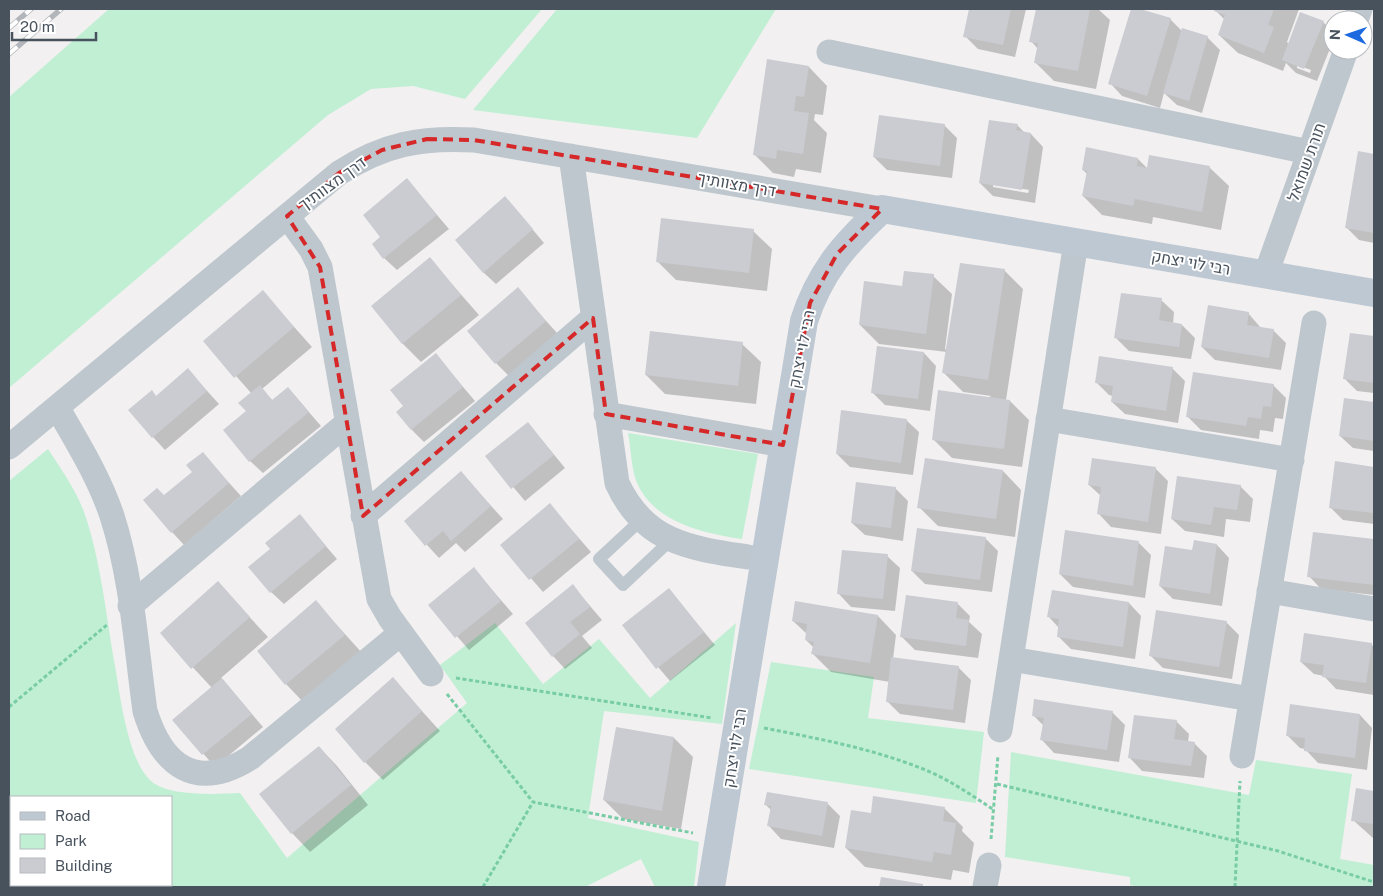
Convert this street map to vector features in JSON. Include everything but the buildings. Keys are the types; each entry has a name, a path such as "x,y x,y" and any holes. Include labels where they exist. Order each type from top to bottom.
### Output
{"street":[{"path":"830,52 1309,152"},
{"name":"תורת שמואל","path":"1266,274 1342,60"},
{"name":"דרך מצוותיך","path":"9,447 339,173 360,160 404,143 427,139 474,140 882,209"},
{"path":"571,156 617,483 626,501 641,520 651,528 672,539 703,550 748,557"},
{"name":"רבי לוי יצחק","path":"711,887 804,320 817,286 837,254 882,209 1374,293"},
{"path":"287,216 311,249 320,267 379,599 431,674"},
{"path":"1000,730 1076,242"},
{"path":"363,516 593,318"},
{"path":"1242,756 1314,323"},
{"path":"57,406 92,468 111,514 124,560 144,711 151,733 161,750 173,762 187,770 203,774 235,768 250,758 401,633"},
{"path":"606,414 784,445"},
{"path":"1048,419 1292,460"},
{"path":"130,606 347,423"},
{"path":"1270,591 1374,609"},
{"path":"1011,659 1251,699"}],"lane":[{"path":"641,520 599,559 624,585 672,539"}],"path":[{"path":"9,707 130,606"},
{"path":"431,674 533,802 719,838"},
{"path":"987,876 997,784 1000,730"},
{"path":"1235,887 1242,756"},
{"path":"997,784 1278,851 1374,882"},
{"path":"483,887 533,802"}],"highlighted area":[{"path":"427,139 474,140 882,209 837,254 810,303 783,445 606,414 593,318 363,516 320,267 287,216 339,173 382,150"}],"green space":[{"path":"109,9 542,9 465,99 413,86 371,89 328,115 9,388 9,97"},
{"path":"557,9 776,9 697,138 473,110"},
{"path":"628,433 758,454 742,539 682,524 656,508 645,497 637,483 632,465"},
{"path":"48,449 77,496 90,530 99,569 126,727 136,759 143,772 151,781 169,790 194,793 240,793 287,858 467,703 440,665 495,623 543,684 599,639 650,698 736,623 722,724 604,711 588,818 699,842 694,887 655,887 641,859 585,887 9,887 9,481"},
{"path":"771,662 874,677 868,718 984,732 976,803 749,769"},
{"path":"1011,752 1249,795 1256,760 1352,774 1340,859 1374,865 1374,887 1139,887 1130,885 1130,877 1005,857"}],"railway":[{"path":"9,28 31,9"},
{"path":"9,54 61,9"}]}
